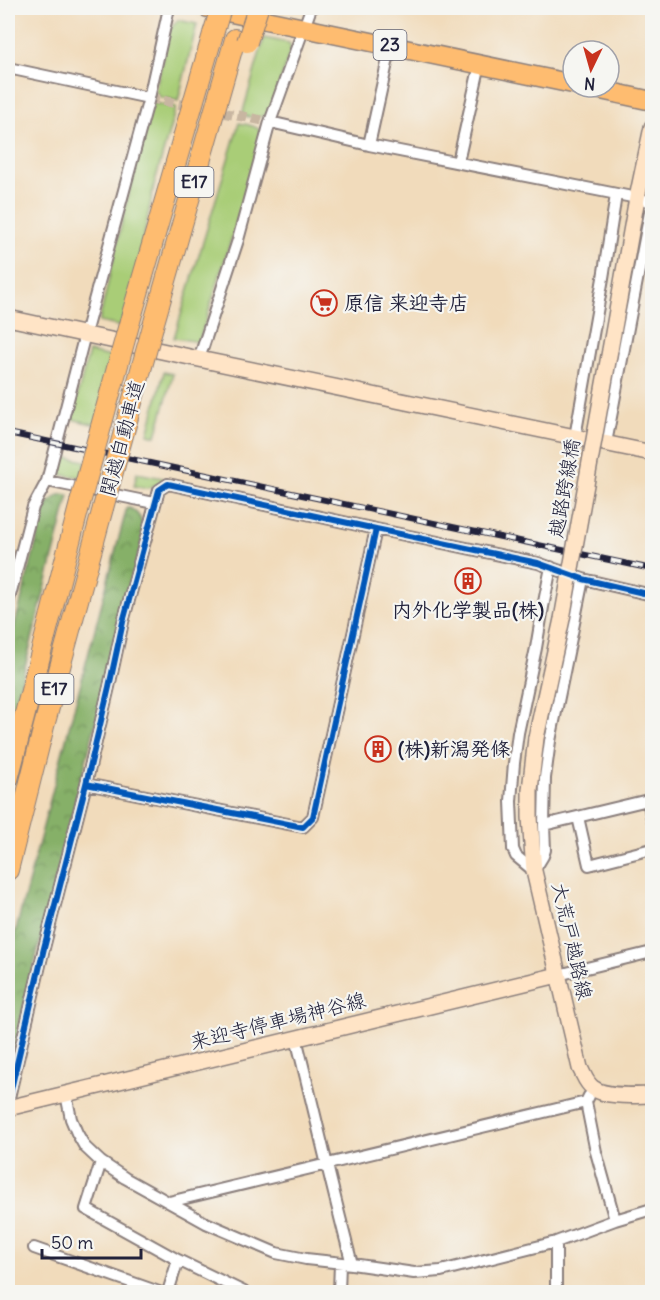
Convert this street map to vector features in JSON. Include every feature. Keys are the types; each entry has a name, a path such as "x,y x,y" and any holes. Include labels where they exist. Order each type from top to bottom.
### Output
{"highway":[{"path":"208,8 208,32"},
{"path":"208,32 221,8"},
{"name":"関越自動車道","path":"8,870 44,726 153,326 241,40 244,8"},
{"path":"241,40 258,8"},
{"name":"関越自動車道","path":"8,779 80,503 208,32"}],"main road":[{"name":"23","path":"208,8 561,81"},
{"path":"621,94 652,101"},
{"path":"637,198 652,126"},
{"name":"越路跨線橋","path":"536,738 562,619 637,198"},
{"path":"8,318 199,360 652,453"},
{"name":"大荒戸越路線","path":"536,738 530,790 534,871 580,1068 590,1095"},
{"name":"来迎寺停車場神谷線","path":"8,1107 558,975"},
{"path":"590,1095 601,1092 652,1095"}],"street":[{"path":"8,603 33,507 47,482 148,98 169,8"},
{"path":"199,360 238,240 270,123 310,8"},
{"path":"369,145 391,45"},
{"path":"458,162 480,64"},
{"path":"8,68 148,98"},
{"path":"270,123 652,202 606,443"},
{"path":"575,436 616,195"},
{"path":"47,482 154,503"},
{"path":"8,1102 110,687 123,622 159,490 168,484 538,563 583,579 652,595"},
{"path":"86,784 303,827 313,817 376,529"},
{"path":"551,567 518,733 511,801 513,849 516,856 534,871 545,850 545,778 550,741 583,579"},
{"path":"544,825 648,800 652,819"},
{"path":"578,817 589,865 652,849"},
{"path":"558,975 652,952"},
{"path":"296,1038 339,1218 346,1263 339,1293"},
{"path":"66,1094 77,1133 85,1147 101,1162 206,1223 276,1253 306,1259 414,1273 441,1271 556,1242 652,1209"},
{"path":"169,1202 327,1164 590,1095 596,1152 615,1220"},
{"path":"101,1162 86,1209 178,1260 244,1293"},
{"path":"556,1242 556,1293"},
{"path":"34,1248 159,1293"},
{"path":"168,1293 178,1260"}],"green space":[{"path":"178,20 197,24 178,101 160,97 155,91 169,30"},
{"path":"264,38 289,43 291,48 271,112 257,118 242,115"},
{"path":"154,103 176,107 154,185 133,291 123,327 99,322 127,200 150,110"},
{"path":"239,123 257,128 264,135 199,342 174,338"},
{"path":"89,352 115,358 97,425 71,419"},
{"path":"164,372 173,374 156,436 148,434"},
{"path":"60,456 86,461 82,477 62,475 58,470"},
{"path":"137,473 163,478 163,482 148,488 134,486"},
{"path":"63,494 69,495 8,733 8,651 46,505"},
{"path":"127,507 140,517 144,533 8,1076 8,960"}],"tunnel":[{"path":"149,98 270,122"}],"railway":[{"path":"8,433 652,569"}],"cycle path":[{"path":"8,1102 123,622 159,490 168,484 376,529"},
{"path":"86,784 303,827 313,817 376,529 538,563 583,579 652,595"}],"place":[{"name":"原信 来迎寺店","path":"324,303"},
{"name":"内外化学製品(株)","path":"468,581"},
{"name":"(株)新潟発條","path":"378,749"}]}
